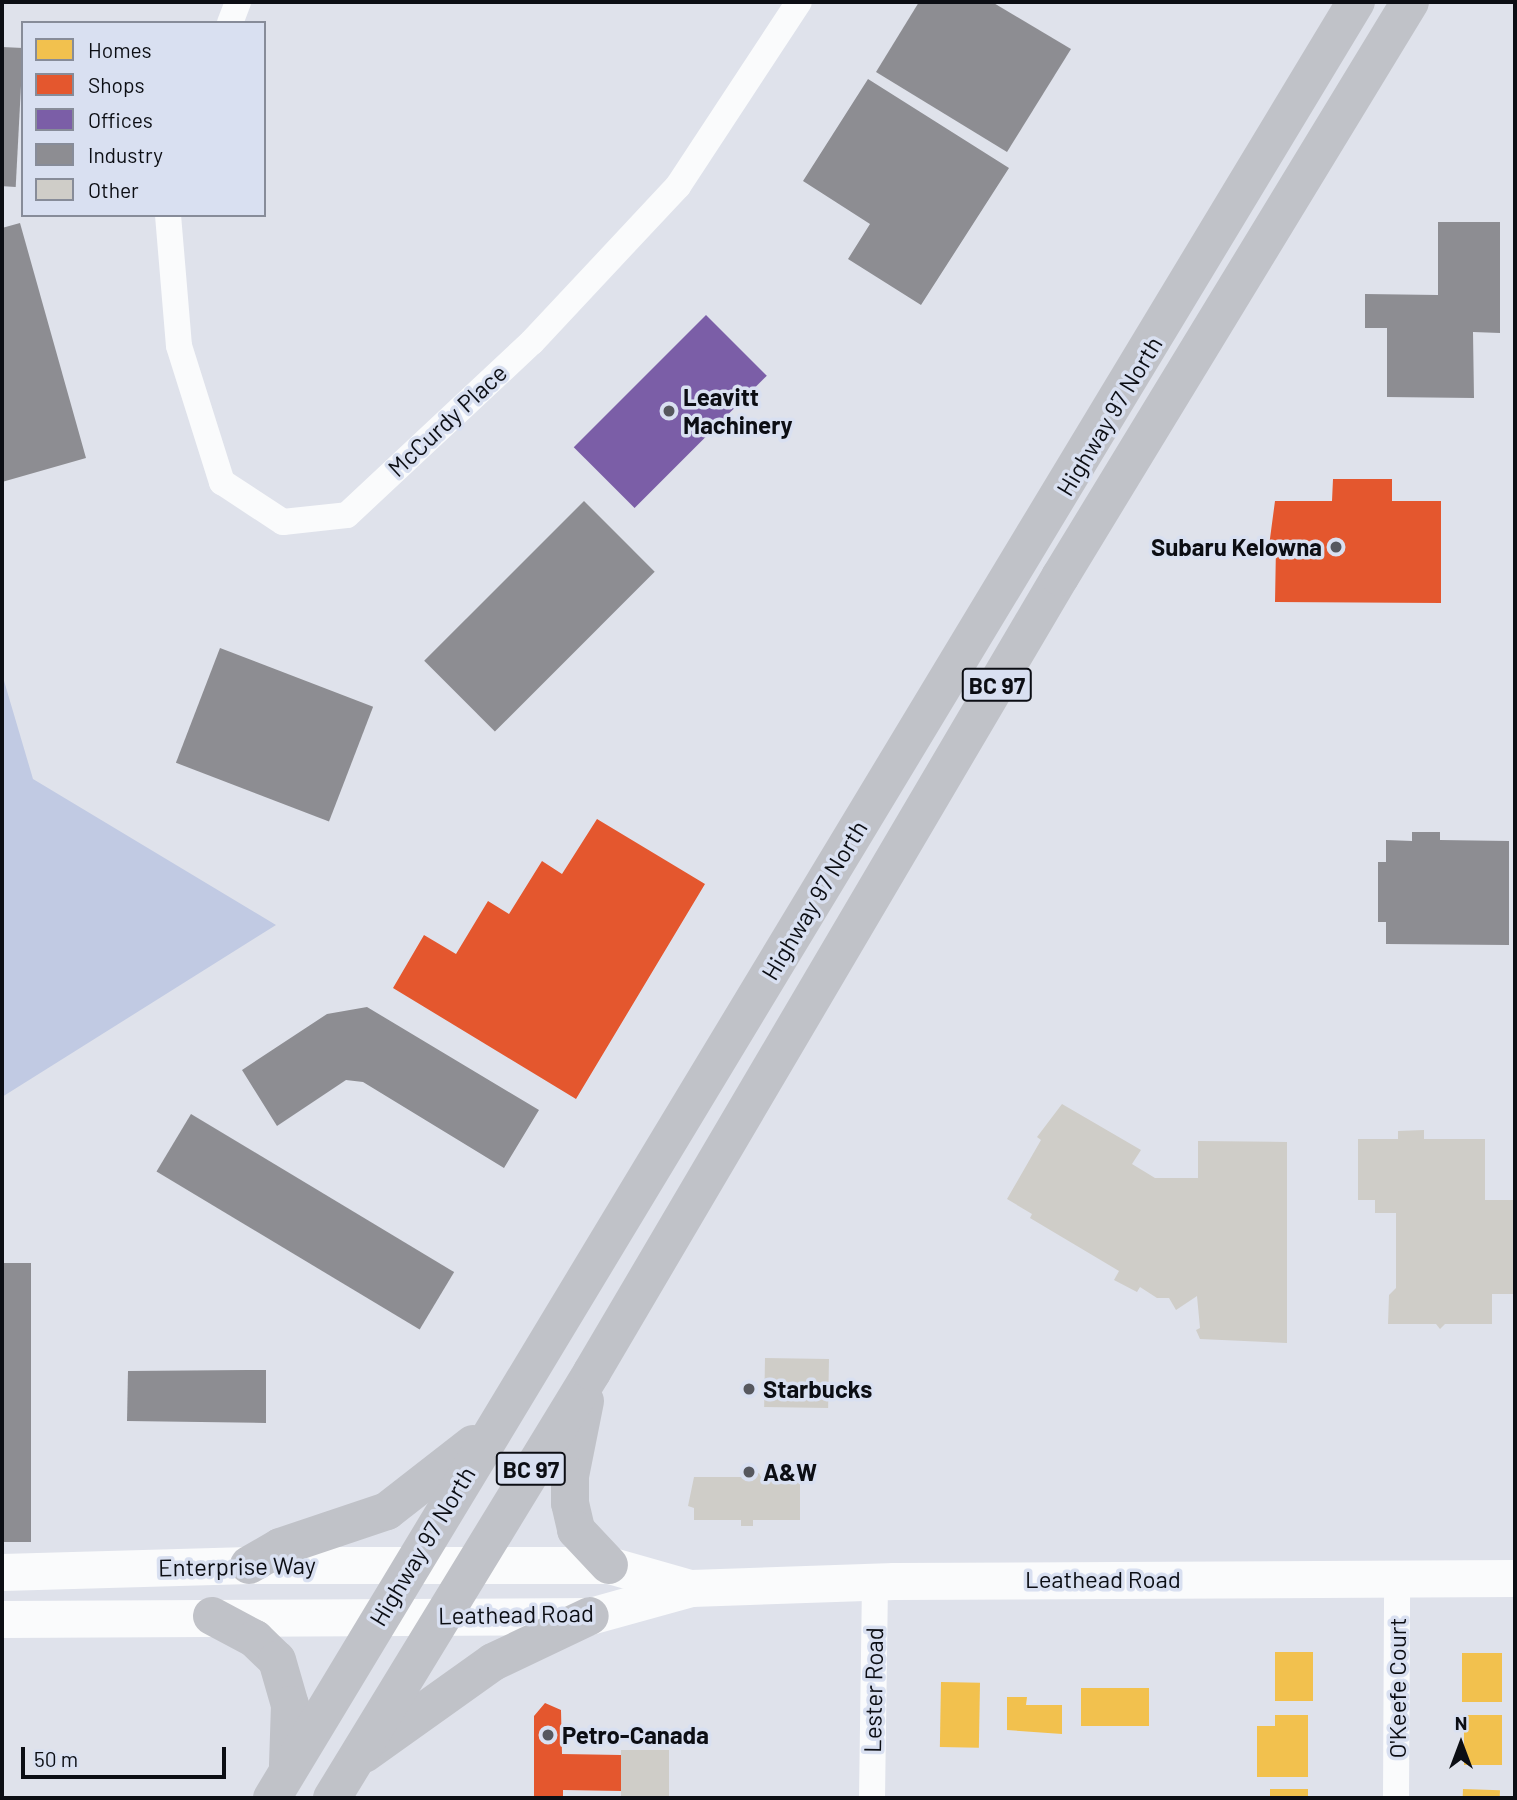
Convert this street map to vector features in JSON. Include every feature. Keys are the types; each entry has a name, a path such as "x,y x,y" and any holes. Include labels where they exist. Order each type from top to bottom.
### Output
{"highway":[{"name":"Highway 97 North","path":"279,1785 410,1564 1243,196 1356,2"},
{"name":"Highway 97 North","path":"332,1798 592,1372 1067,566 1410,2"},
{"path":"592,1372 570,1476 570,1503 576,1530 609,1565"},
{"path":"249,1565 280,1547 387,1511 494,1427"},
{"path":"212,1616 256,1639 277,1660 290,1705 279,1785"},
{"path":"356,1759 493,1662 590,1616"}],"street":[{"path":"231,21 239,2"},
{"name":"McCurdy Place","path":"168,217 179,346 222,482 283,522 347,515 532,342 678,186 799,2"},
{"name":"Enterprise Way","path":"2,1572 249,1565 472,1566"},
{"name":"Leathead Road","path":"472,1566 609,1565 691,1588"},
{"name":"O'Keefe Court","path":"1396,1798 1397,1578"},
{"name":"Leathead Road","path":"380,1615 590,1616 691,1588 875,1582 1515,1578"},
{"name":"Lester Road","path":"872,1798 875,1582"},
{"name":"Enterprise Way","path":"2,1619 380,1615"}],"shaded area":[{"path":"2,674 33,779 276,925 2,1097"}],"building: Homes":[{"path":"1275,1652 1313,1652 1313,1701 1275,1701"},
{"path":"1462,1653 1502,1653 1502,1702 1462,1702"},
{"path":"941,1682 980,1683 979,1748 940,1747"},
{"path":"1081,1688 1149,1688 1149,1726 1081,1726"},
{"path":"1007,1697 1027,1697 1026,1705 1062,1705 1062,1734 1007,1730"},
{"path":"1275,1715 1308,1715 1308,1777 1257,1777 1257,1726 1275,1726"},
{"path":"1464,1715 1502,1715 1502,1765 1464,1765"},
{"path":"1270,1789 1308,1789 1308,1798 1270,1798"},
{"path":"1463,1789 1500,1790 1500,1798 1463,1798"}],"building: Shops":[{"path":"1333,479 1392,479 1392,501 1441,501 1441,603 1275,602 1276,546 1269,546 1275,501 1332,501"},
{"path":"597,819 705,884 576,1099 393,988 424,935 456,954 488,901 509,914 542,861 562,874"},
{"name":"Petro-Canada","path":"545,1703 561,1710 562,1754 621,1755 621,1791 563,1790 563,1798 534,1798 534,1716"}],"building: Offices":[{"name":"Leavitt Machinery","path":"706,315 767,376 635,508 574,447"}],"building: Industry":[{"path":"919,2 992,2 1071,49 1007,152 876,72"},
{"path":"2,47 21,48 16,187 2,186"},
{"path":"868,79 1009,168 921,305 848,259 870,224 803,181"},
{"path":"1438,222 1500,222 1500,333 1473,332 1474,398 1387,397 1387,328 1365,328 1365,294 1438,295"},
{"path":"20,223 86,458 2,482 2,228"},
{"path":"584,501 655,572 495,732 424,661"},
{"path":"220,648 373,707 329,822 176,763"},
{"path":"1412,832 1440,832 1440,840 1509,841 1509,945 1386,944 1386,922 1378,922 1378,862 1386,862 1386,840 1412,841"},
{"path":"367,1007 539,1110 504,1168 363,1082 346,1080 277,1126 242,1070 327,1014"},
{"path":"191,1114 454,1272 420,1330 156,1171"},
{"path":"2,1263 31,1263 31,1542 2,1542"},
{"path":"266,1370 266,1423 127,1421 128,1371"}],"building: Other":[{"path":"1062,1104 1141,1150 1132,1164 1155,1178 1198,1178 1198,1141 1287,1142 1287,1343 1200,1339 1196,1330 1200,1328 1197,1296 1176,1310 1169,1298 1157,1298 1140,1287 1137,1292 1114,1280 1119,1271 1030,1218 1032,1214 1007,1199 1041,1140 1037,1137"},
{"path":"1424,1130 1424,1139 1485,1139 1485,1200 1515,1200 1515,1294 1492,1294 1492,1324 1445,1324 1440,1329 1436,1324 1388,1324 1389,1295 1396,1288 1396,1213 1375,1213 1375,1200 1358,1200 1358,1139 1398,1139 1398,1131"},
{"path":"765,1358 829,1359 828,1408 764,1407"},
{"path":"751,1473 759,1473 761,1477 800,1477 800,1520 753,1520 753,1526 741,1526 741,1520 694,1520 694,1508 688,1506 694,1477 748,1477"},
{"path":"621,1750 669,1750 669,1798 621,1798"}],"place":[{"name":"Leavitt Machinery","path":"669,411"},
{"name":"Subaru Kelowna","path":"1336,547"},
{"name":"Starbucks","path":"749,1389"},
{"name":"A&W","path":"749,1472"},
{"name":"Petro-Canada","path":"548,1735"}]}
